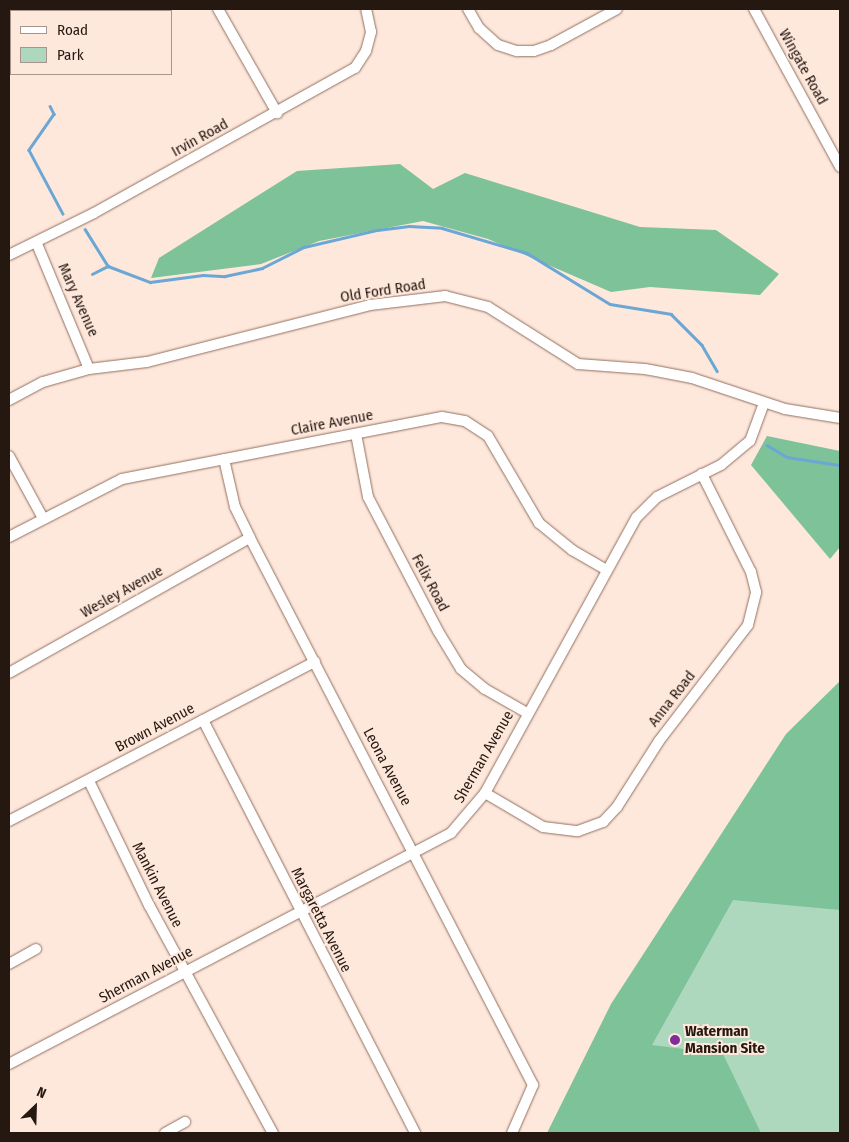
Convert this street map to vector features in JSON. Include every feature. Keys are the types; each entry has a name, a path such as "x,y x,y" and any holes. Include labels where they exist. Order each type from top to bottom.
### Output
{"street":[{"path":"218,9 277,113"},
{"path":"468,9 479,28 498,45 527,51 551,45 617,9"},
{"name":"Wingate Road","path":"754,9 840,166"},
{"name":"Irvin Road","path":"9,255 37,244 277,113 355,68 366,51 368,13"},
{"name":"Mary Avenue","path":"37,244 89,369"},
{"name":"Old Ford Road","path":"9,400 42,382 89,369 147,362 370,305 445,296 488,307 578,364 645,369 692,378 764,403 807,414 840,418"},
{"name":"Sherman Avenue","path":"9,1064 451,833 485,793 526,713 637,517 656,497 721,466 750,441 764,403"},
{"name":"Claire Avenue","path":"9,537 122,479 442,417 456,418 477,427 494,444 538,522 564,545 606,570"},
{"name":"Felix Road","path":"356,434 368,497 438,631 462,669 485,689 526,713"},
{"path":"9,456 43,518"},
{"name":"Leona Avenue","path":"224,459 235,507 250,538 415,853 533,1085 512,1133"},
{"name":"Anna Road","path":"485,793 543,827 578,831 604,822 618,807 659,741 748,625 756,592 751,572 702,474"},
{"name":"Wesley Avenue","path":"9,673 250,538"},
{"name":"Brown Avenue","path":"9,821 315,662"},
{"name":"Margaretta Avenue","path":"203,720 415,1133"},
{"name":"Mankin Avenue","path":"89,781 186,971 272,1133"},
{"path":"9,964 36,949"},
{"path":"165,1133 185,1122"}],"green space":[{"path":"400,164 433,189 465,173 640,227 716,230 779,274 760,295 650,287 611,292 488,239 423,221 319,241 261,264 151,278 159,258 297,171"},
{"path":"767,436 840,451 840,547 830,559 751,465"},
{"path":"840,681 840,910 733,900 652,1045 723,1054 761,1133 547,1133 611,1004 786,734"},
{"path":"840,716 840,1133 571,1133"}],"waterway":[{"path":"50,106 54,114 29,150 63,214"},
{"path":"85,229 108,266 150,282 203,275 225,276 262,268 304,247 377,230 409,226 442,228 527,253 610,304 671,314 702,345 717,371"},
{"path":"92,274 108,266"},
{"path":"767,445 787,457 840,465"}],"place":[{"name":"Waterman Mansion Site","path":"675,1040"}]}
